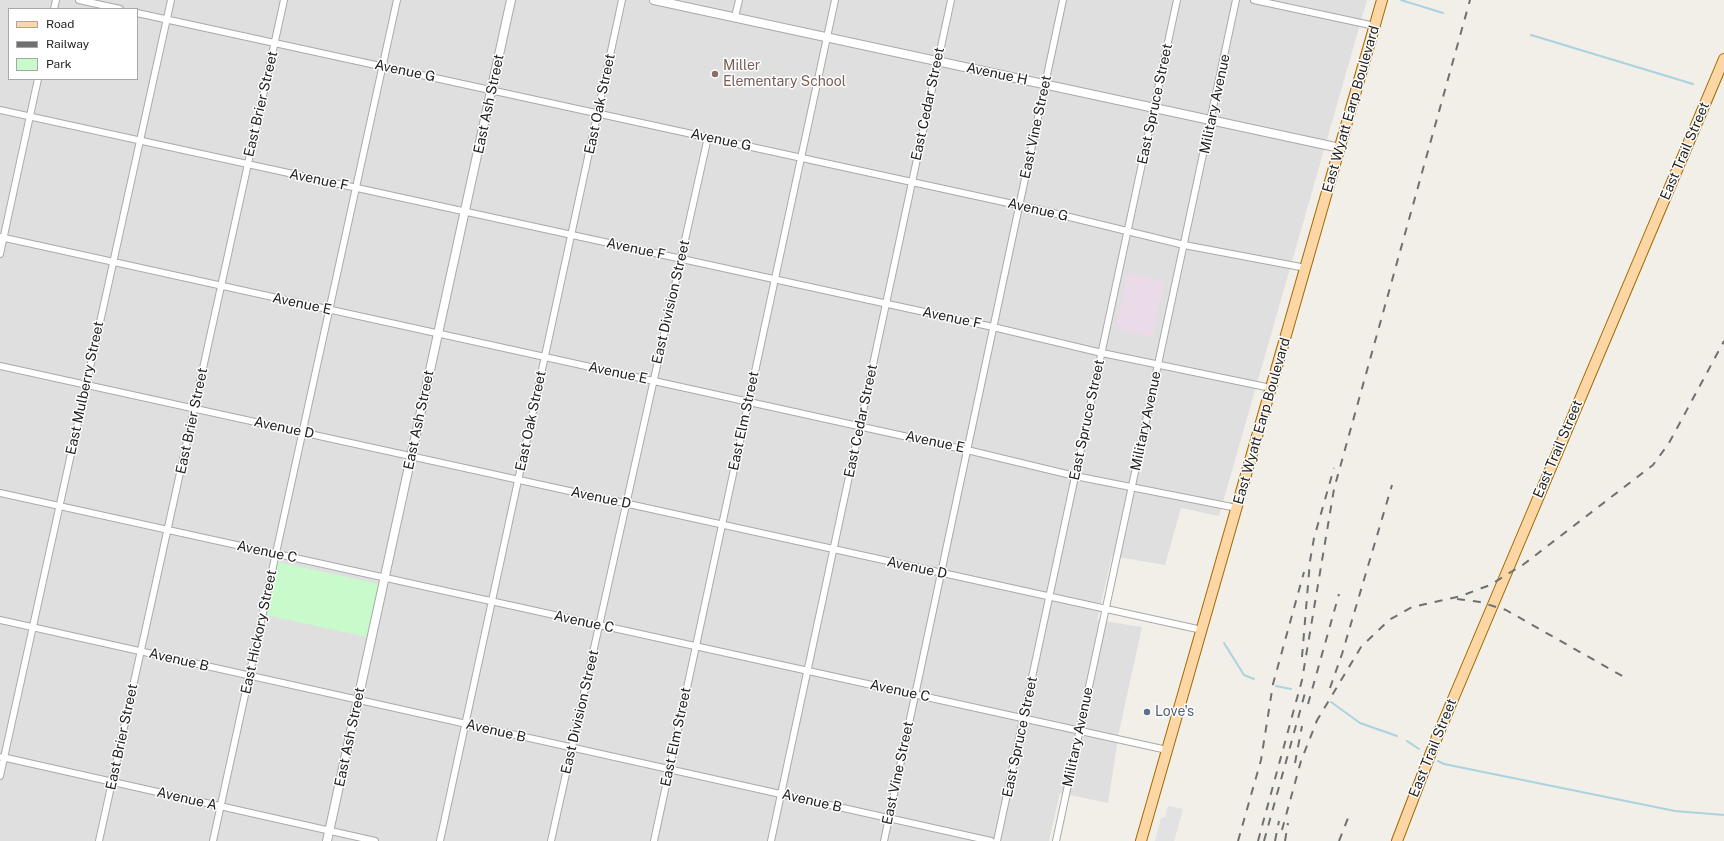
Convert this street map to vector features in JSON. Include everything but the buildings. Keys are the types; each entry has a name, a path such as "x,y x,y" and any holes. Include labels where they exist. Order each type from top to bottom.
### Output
{"main road":[{"name":"East Wyatt Earp Boulevard","path":"1141,841 1382,0"},
{"name":"East Trail Street","path":"1397,841 1437,737 1724,59"}],"street":[{"path":"79,0 115,8"},
{"name":"East Mulberry Street","path":"0,776 2,757 33,628 170,0"},
{"name":"East Brier Street","path":"99,841 284,0"},
{"name":"East Hickory Street","path":"213,841 397,0"},
{"name":"East Ash Street","path":"327,841 512,0"},
{"name":"East Oak Street","path":"440,841 622,0"},
{"name":"Avenue H","path":"654,0 1340,148"},
{"path":"735,17 739,0"},
{"name":"East Elm Street","path":"654,841 835,0"},
{"name":"East Cedar Street","path":"770,841 950,0"},
{"name":"East Vine Street","path":"884,841 1063,0"},
{"name":"East Spruce Street","path":"997,841 1177,0"},
{"name":"Military Avenue","path":"1056,841 1236,0"},
{"path":"1254,0 1375,26"},
{"name":"Avenue G","path":"138,13 1020,205 1184,245 1306,268"},
{"path":"0,254 2,238 38,80"},
{"name":"Avenue F","path":"0,110 993,327 1102,353 1271,388"},
{"name":"East Division Street","path":"551,841 708,137"},
{"name":"Avenue E","path":"2,238 859,426 1074,476 1237,508"},
{"name":"Avenue D","path":"0,366 1202,630"},
{"name":"Avenue C","path":"0,493 1167,750"},
{"name":"Avenue B","path":"0,620 991,841"},
{"name":"Avenue A","path":"2,757 375,841"}],"shaded area":[{"path":"0,0 1367,0 1219,516 1181,508 1165,565 1112,556 1097,620 1142,627 1119,732 1108,803 1060,793 1049,841 0,841"},
{"path":"1128,273 1164,281 1152,337 1116,329"},
{"path":"1168,806 1183,809 1174,841 1155,841 1161,818 1165,817"}],"green space":[{"path":"278,562 379,584 367,637 266,615"}],"waterway":[{"path":"1401,0 1443,13"},
{"path":"1531,35 1693,84"},
{"path":"1224,643 1244,675 1254,679"},
{"path":"1276,686 1291,689"},
{"path":"1331,702 1360,723 1397,736"},
{"path":"1407,741 1419,749"},
{"path":"1438,761 1444,764 1675,811 1724,815"}],"railway":[{"path":"1258,841 1302,680 1334,489 1470,0"},
{"path":"1316,722 1361,647 1389,620 1412,607 1461,596 1490,585 1524,564 1653,465 1669,443 1724,341"},
{"path":"1302,657 1310,561 1314,538 1334,468"},
{"path":"1330,688 1342,654 1392,485"},
{"path":"1238,841 1261,760 1273,684 1304,572"},
{"path":"1308,704 1339,594"},
{"path":"1457,599 1480,602 1506,610 1624,677"},
{"path":"1264,841 1305,693"},
{"path":"1282,830 1301,761 1318,718"},
{"path":"1295,763 1302,726"},
{"path":"1339,841 1350,813"},
{"path":"1275,841 1279,821"},
{"path":"1285,841 1288,823"}],"place":[{"name":"Miller Elementary School","path":"715,74"},
{"name":"Love's","path":"1147,712"}]}
